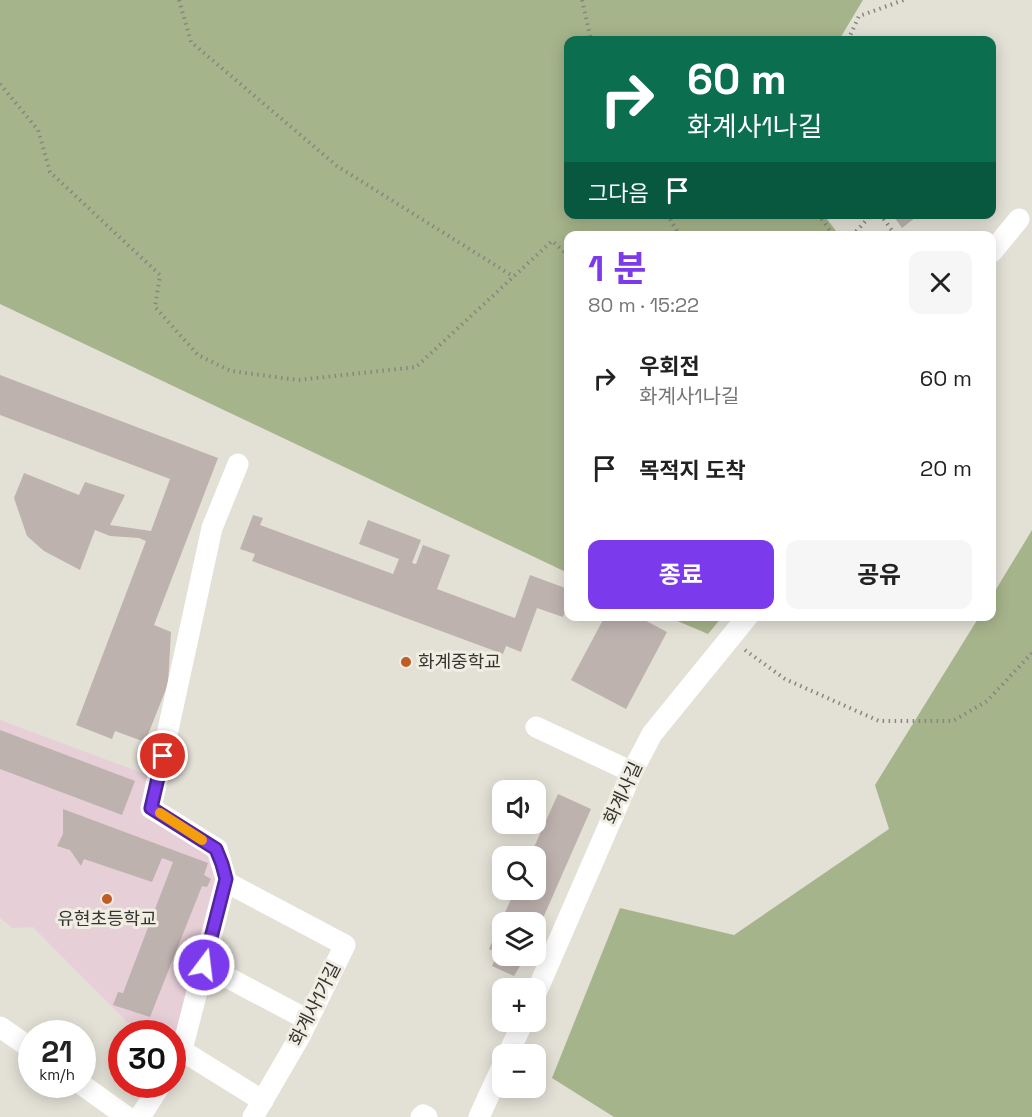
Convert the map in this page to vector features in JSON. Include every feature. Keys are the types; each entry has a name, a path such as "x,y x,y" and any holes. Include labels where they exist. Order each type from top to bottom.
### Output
{"street":[{"path":"996,247 1020,219"},
{"path":"186,1027 226,882 216,849 151,808 212,528 238,464"},
{"name":"화계사길","path":"543,978 632,772 652,734 744,621"},
{"path":"536,727 632,772"},
{"name":"화계사1가길","path":"226,882 345,945 308,1020 258,1109"},
{"path":"204,965 308,1020"},
{"path":"0,1027 18,1039"},
{"path":"186,1064 258,1109"},
{"path":"479,1117 492,1089"},
{"path":"96,1095 128,1117"},
{"path":"140,1117 152,1098"},
{"path":"421,1117 423,1115 427,1117"}],"path":[{"path":"179,0 191,42 337,166 514,277"},
{"path":"582,0 590,36"},
{"path":"850,36 859,16 903,0"},
{"path":"0,84 38,130 50,171 160,275 155,307 198,355 231,371 298,380 416,367 552,241 564,252"},
{"path":"857,231 867,219"},
{"path":"731,640 785,680 879,721 953,720 987,701 1032,652"}],"shaded area":[{"name":"유현초등학교","path":"0,720 150,776 142,816 213,852 219,880 179,1020 125,1020 33,927 13,928 0,918"}],"green space":[{"path":"0,0 863,0 841,36 564,36 564,219 827,219 836,231 564,231 564,571 0,304"},
{"path":"1032,530 1032,1117 614,1117 552,1078 620,908 734,935 889,829 875,785 977,621 996,621 996,589"},
{"path":"677,621 719,621 708,634"}],"building":[{"path":"896,219 914,219 902,228"},
{"path":"0,375 218,458 154,625 171,632 168,684 145,742 115,731 112,739 76,725 146,541 139,538 110,536 95,530 80,570 44,551 27,536 14,498 24,473 79,495 85,482 125,495 110,525 151,531 170,479 0,415"},
{"path":"253,515 263,518 260,525 393,574 399,559 359,544 368,520 421,540 412,563 416,564 423,545 450,555 437,589 515,618 530,575 564,588 564,614 563,617 537,608 521,652 506,646 503,654 252,561 255,554 240,549"},
{"path":"602,621 646,621 667,632 626,709 571,680"},
{"path":"0,730 135,781 122,815 0,769"},
{"path":"558,794 591,809 546,912 505,912 511,900 546,900 546,846 535,846 540,834 546,834 546,821"},
{"path":"63,809 208,863 204,875 211,879 207,887 202,886 150,1017 113,1005 118,992 123,993 173,862 162,858 152,882 84,859 81,866 70,850 57,846 63,834"},
{"path":"492,966 520,966 514,976"}],"slow traffic":[{"path":"160,813 202,840"}],"place":[{"name":"화계중학교","path":"406,662"},
{"name":"유현초등학교","path":"107,899"}],"route":[{"path":"163,756 151,808 216,849 226,879 204,965"}]}
